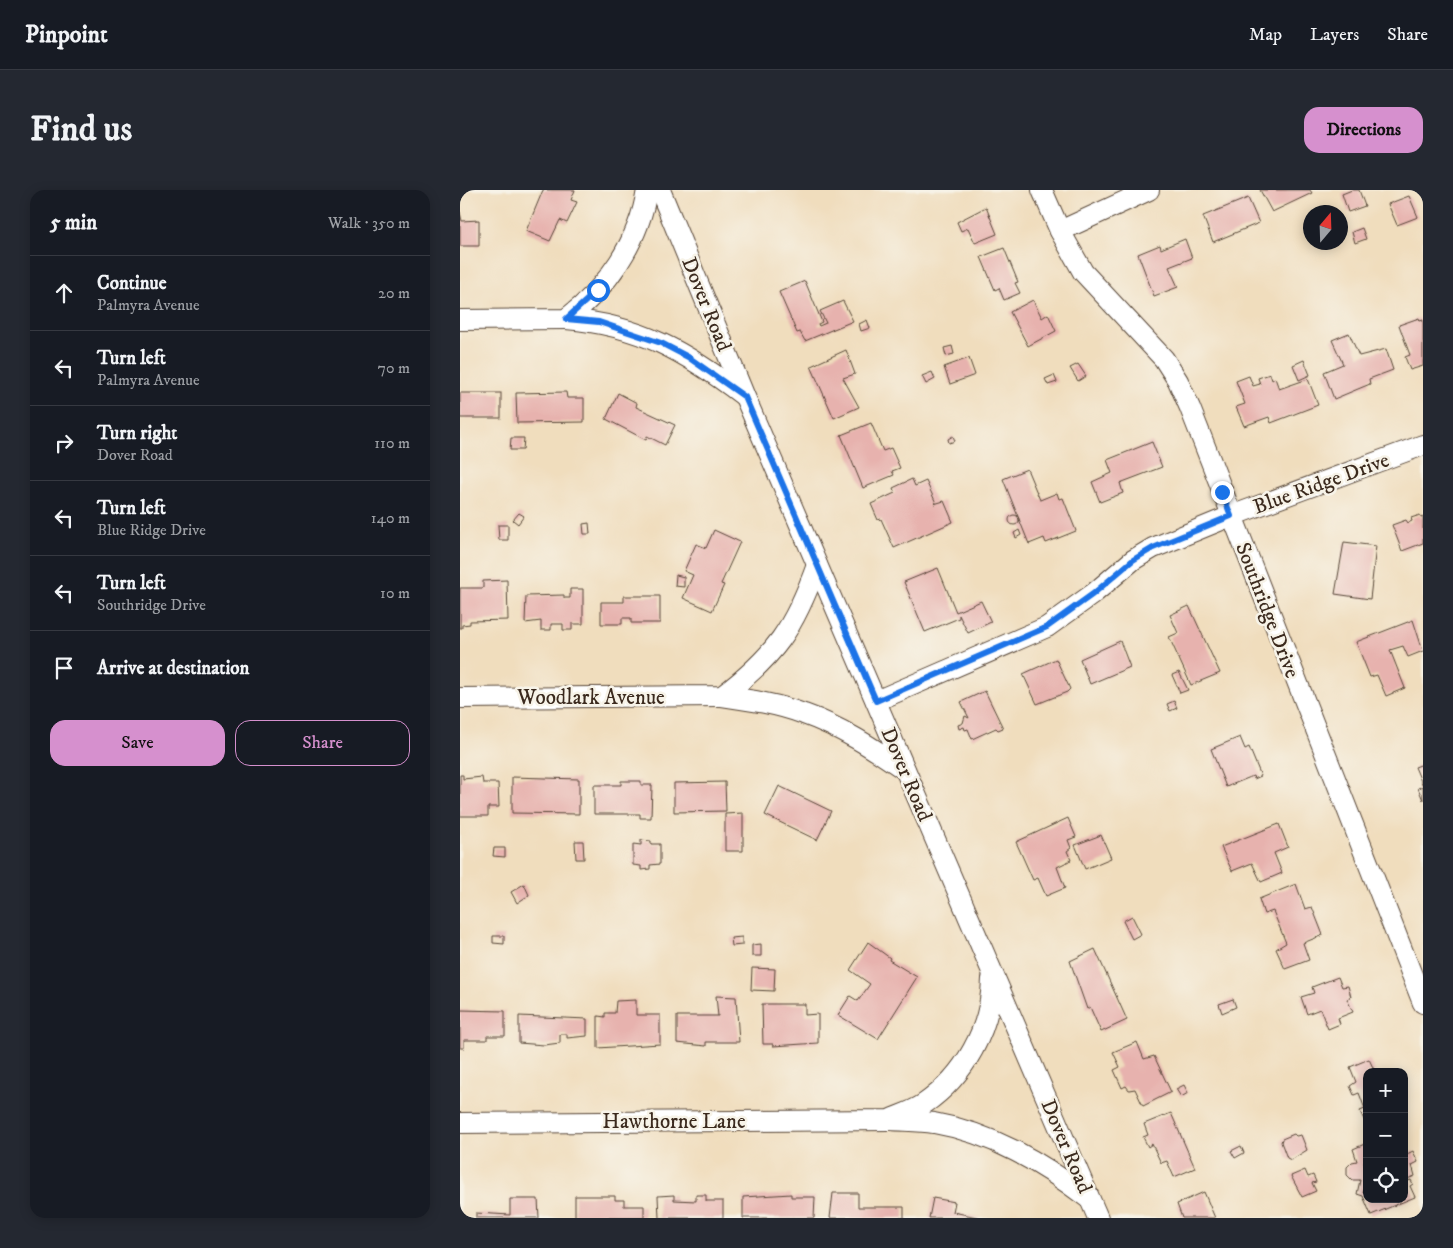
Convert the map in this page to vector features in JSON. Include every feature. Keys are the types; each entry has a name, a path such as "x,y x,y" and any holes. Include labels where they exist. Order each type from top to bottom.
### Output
{"street":[{"path":"566,319 593,296 618,263 640,219 647,190"},
{"name":"Dover Road","path":"660,190 745,397 1098,1218"},
{"name":"Southridge Drive","path":"1042,190 1060,231 1083,272 1164,359 1178,381 1423,1003"},
{"path":"1060,231 1149,190"},
{"path":"460,320 566,319 599,322 661,343 688,357 745,397"},
{"name":"Blue Ridge Drive","path":"876,701 1047,627 1093,594 1133,560 1153,548 1231,516 1423,445"},
{"path":"722,696 752,673 790,628 803,605 817,565"},
{"name":"Woodlark Avenue","path":"460,698 722,696 769,704 804,714 860,739 904,770"},
{"name":"Hawthorne Lane","path":"888,1120 923,1105 948,1084 965,1062 980,1037 988,1017 992,998 993,975"},
{"name":"Hawthorne Lane","path":"460,1123 888,1120 934,1123 975,1134 1004,1145 1060,1176 1090,1199"}],"building":[{"path":"543,190 575,190 571,200 577,202 567,223 560,220 550,241 526,231"},
{"path":"1260,190 1310,190 1312,193 1272,212"},
{"path":"1352,190 1359,190 1365,206 1348,212 1348,205 1346,205 1342,194"},
{"path":"1409,196 1418,217 1397,225 1388,204"},
{"path":"1248,198 1259,223 1213,242 1203,216"},
{"path":"986,207 997,234 975,243 968,228 961,231 957,222"},
{"path":"460,212 462,221 479,220 479,246 460,246"},
{"path":"1362,228 1366,239 1355,243 1352,232"},
{"path":"1185,239 1192,258 1169,267 1178,287 1154,296 1138,254 1160,245 1161,249"},
{"path":"1004,248 1018,282 1015,283 1020,293 1004,300 999,288 995,290 981,257"},
{"path":"805,281 822,322 818,324 819,326 826,323 820,311 843,301 853,321 805,341 800,332 797,333 779,292"},
{"path":"1033,300 1042,318 1048,314 1056,331 1028,346 1010,312"},
{"path":"1419,318 1420,321 1423,320 1423,366 1410,370 1405,357 1410,355 1399,325"},
{"path":"867,320 870,328 861,331 859,324"},
{"path":"1349,333 1359,356 1386,349 1393,370 1369,379 1370,384 1334,399 1324,372 1343,364 1332,340"},
{"path":"952,346 954,354 946,356 944,348"},
{"path":"846,350 855,374 843,378 859,407 834,418 811,366"},
{"path":"969,358 975,375 950,384 944,367"},
{"path":"1304,360 1310,375 1299,380 1293,365"},
{"path":"1078,364 1086,376 1078,381 1070,368"},
{"path":"932,372 935,379 926,384 922,376"},
{"path":"1270,374 1272,380 1275,378 1279,389 1308,379 1318,405 1271,423 1269,417 1244,426 1236,407 1245,404 1236,381 1249,376 1253,386 1260,384 1258,378"},
{"path":"1054,375 1057,382 1048,385 1045,379"},
{"path":"566,392 567,398 584,398 584,422 517,423 516,393"},
{"path":"460,393 501,393 501,418 460,418"},
{"path":"618,393 637,403 636,407 675,425 665,445 647,436 646,440 606,419"},
{"path":"871,423 883,451 891,448 900,468 892,471 894,475 863,488 841,435"},
{"path":"953,436 955,441 949,443 948,439"},
{"path":"511,438 524,438 523,450 510,450"},
{"path":"1152,442 1162,467 1120,483 1123,493 1100,502 1092,482 1112,473 1107,460"},
{"path":"1027,469 1040,500 1057,493 1059,499 1063,498 1076,531 1046,543 1044,538 1029,544 1003,479"},
{"path":"912,479 915,486 926,481 936,503 934,504 944,501 953,522 894,548 881,519 878,520 871,504 895,493 893,488"},
{"path":"519,513 524,516 518,524 513,520"},
{"path":"1014,515 1019,520 1014,525 1009,520"},
{"path":"1420,515 1421,518 1423,517 1423,543 1402,551 1392,525 1406,520 1408,523 1412,521 1411,518"},
{"path":"589,523 590,534 584,534 583,524"},
{"path":"498,525 508,525 508,540 499,540"},
{"path":"714,530 740,542 721,584 724,585 712,611 683,598 693,575 684,571 696,544 706,548"},
{"path":"1019,530 1021,535 1016,538 1014,533"},
{"path":"1344,542 1376,546 1370,599 1335,594"},
{"path":"938,568 956,612 981,601 991,622 968,633 959,615 959,618 925,632 904,582"},
{"path":"676,575 684,577 684,587 675,586"},
{"path":"507,580 508,620 470,621 470,624 462,625 462,628 460,628 460,588 483,588 483,581"},
{"path":"570,589 583,589 583,624 572,624 572,630 563,630 563,624 551,624 551,630 541,630 541,621 525,623 526,596 564,595 564,598 570,598"},
{"path":"624,596 660,596 660,623 631,623 631,618 622,618 622,624 601,624 601,602 624,602"},
{"path":"1189,606 1220,673 1191,685 1169,637 1178,633 1170,615"},
{"path":"1413,620 1423,651 1408,657 1403,646 1390,650 1405,688 1386,696 1377,675 1370,677 1356,642"},
{"path":"1120,641 1130,667 1090,684 1080,659"},
{"path":"1056,659 1070,689 1037,704 1023,674"},
{"path":"1179,672 1188,690 1180,693 1172,675"},
{"path":"985,691 1003,728 998,730 996,728 972,739 968,729 965,730 964,727 959,729 958,725 963,723 965,716 969,718 961,702"},
{"path":"1174,701 1177,708 1170,711 1167,704"},
{"path":"1240,737 1245,749 1249,747 1261,776 1254,779 1253,776 1226,787 1211,749"},
{"path":"1423,764 1423,786 1415,767"},
{"path":"460,775 463,775 463,779 482,777 483,783 498,783 499,807 488,807 488,816 460,816"},
{"path":"512,777 579,779 579,814 512,813"},
{"path":"621,781 641,781 641,785 652,785 651,818 640,818 640,814 594,814 594,785 621,785"},
{"path":"725,782 726,811 674,812 674,783"},
{"path":"779,786 831,811 817,840 765,815"},
{"path":"1423,786 1423,800 1418,788"},
{"path":"743,813 743,851 725,851 725,814"},
{"path":"1068,818 1076,837 1068,840 1071,848 1067,851 1071,860 1057,867 1065,888 1046,896 1038,878 1033,880 1016,842"},
{"path":"1279,824 1288,847 1274,853 1282,873 1261,882 1252,863 1232,871 1221,847"},
{"path":"1101,835 1111,858 1085,869 1075,845"},
{"path":"641,840 651,841 651,844 660,844 660,864 650,865 650,869 641,870 641,866 633,865 633,844 641,845"},
{"path":"575,841 583,841 584,859 576,859"},
{"path":"494,848 505,848 505,857 493,856"},
{"path":"524,884 529,895 517,903 511,892"},
{"path":"1296,884 1305,909 1312,907 1323,935 1303,943 1309,960 1285,969 1276,949 1286,943 1273,911 1264,914 1259,899"},
{"path":"1132,916 1141,934 1132,939 1123,921"},
{"path":"493,936 504,936 504,944 493,943"},
{"path":"742,937 742,945 732,946 731,938"},
{"path":"868,942 890,958 889,960 917,977 878,1039 838,1015 850,996 858,1001 870,984 850,970"},
{"path":"761,944 761,956 752,956 752,945"},
{"path":"1095,949 1127,1020 1101,1032 1090,1007 1087,1009 1070,961"},
{"path":"752,968 775,969 774,991 751,990"},
{"path":"1338,977 1342,987 1348,986 1351,997 1347,999 1353,1012 1338,1018 1340,1024 1328,1029 1320,1009 1307,1014 1301,997 1314,993 1312,987"},
{"path":"716,996 736,997 739,1042 706,1042 706,1046 677,1043 677,1016 718,1016"},
{"path":"1233,999 1236,1007 1222,1013 1219,1004"},
{"path":"636,1000 636,1015 660,1015 660,1044 598,1048 598,1016 605,1017 605,1013 615,1013 616,1001"},
{"path":"762,1004 805,1004 805,1015 818,1014 818,1043 773,1046 773,1044 763,1044"},
{"path":"460,1010 505,1011 505,1036 487,1036 487,1040 464,1040 464,1048 460,1048"},
{"path":"519,1016 587,1019 587,1036 567,1038 567,1034 560,1034 560,1043 544,1045 519,1043"},
{"path":"1137,1042 1144,1059 1154,1056 1171,1092 1143,1106 1135,1089 1129,1090 1126,1086 1122,1088 1114,1070 1120,1067 1113,1052"},
{"path":"1369,1059 1373,1068 1363,1068 1363,1104 1359,1093 1354,1095 1350,1086 1356,1082 1350,1067"},
{"path":"1184,1085 1188,1093 1181,1097 1176,1089"},
{"path":"1171,1113 1195,1168 1174,1177 1167,1161 1161,1163 1152,1144 1148,1147 1143,1137 1148,1135 1144,1124"},
{"path":"1294,1134 1296,1136 1301,1135 1307,1150 1291,1160 1287,1158 1281,1142 1282,1139"},
{"path":"1363,1145 1363,1196 1357,1194 1360,1180 1352,1180 1347,1175 1347,1167 1352,1162 1357,1161 1353,1149"},
{"path":"1241,1146 1244,1153 1235,1158 1231,1151"},
{"path":"1413,1151 1418,1162 1412,1165 1415,1176 1408,1179 1408,1154"},
{"path":"1305,1170 1308,1177 1313,1175 1316,1182 1312,1183 1316,1191 1302,1197 1291,1176"},
{"path":"1411,1180 1413,1184 1410,1186 1415,1197 1408,1200 1408,1181"},
{"path":"1204,1192 1215,1218 1182,1218 1177,1204"},
{"path":"833,1193 858,1193 858,1207 904,1207 904,1218 830,1218"},
{"path":"791,1194 791,1197 815,1197 814,1218 743,1218 743,1197"},
{"path":"674,1195 674,1200 696,1201 696,1195 706,1195 706,1201 723,1201 723,1218 659,1218 658,1196"},
{"path":"575,1196 615,1196 615,1200 624,1200 624,1206 644,1206 644,1218 575,1218"},
{"path":"933,1198 955,1202 953,1212 982,1218 929,1218"},
{"path":"510,1199 538,1199 539,1218 476,1218 476,1213 510,1215"},
{"path":"1366,1203 1400,1203 1371,1215"}],"route":[{"path":"598,290 582,307 566,319 599,322 634,332 661,343 688,357 745,397 876,701 1047,627 1093,594 1133,560 1153,548 1231,516 1222,492"}]}
